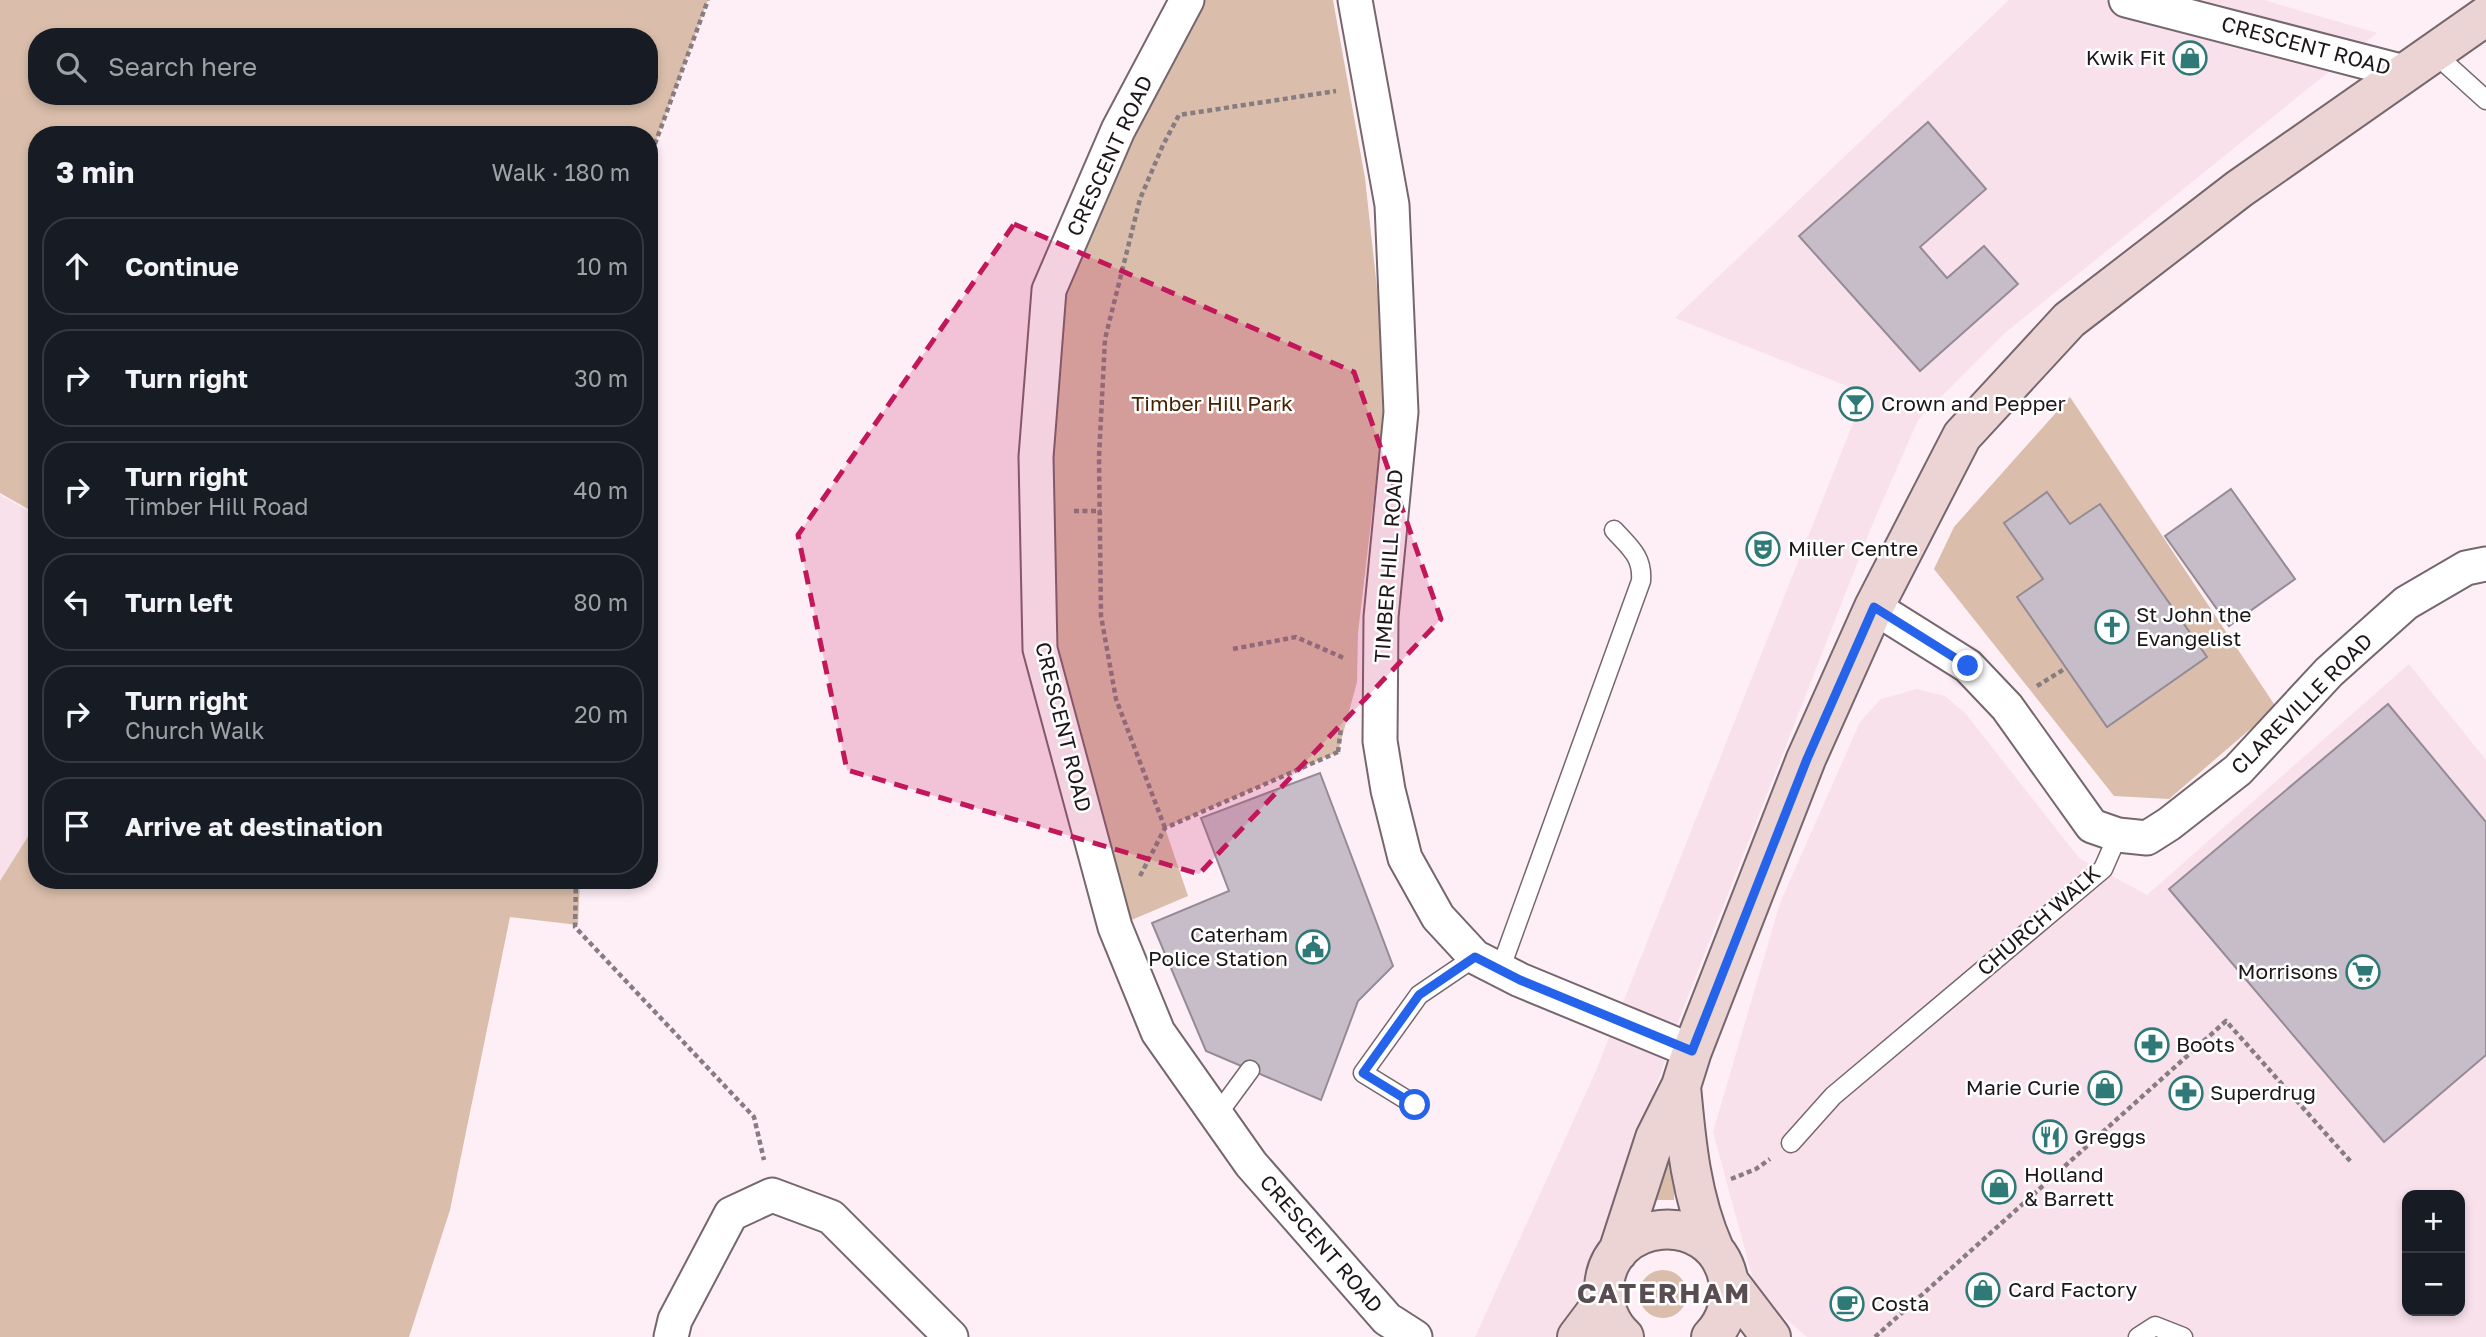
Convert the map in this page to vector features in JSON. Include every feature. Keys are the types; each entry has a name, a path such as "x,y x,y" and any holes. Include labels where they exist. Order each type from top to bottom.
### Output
{"main road":[{"path":"1618,1252 1655,1138 1687,1068 1807,759 1874,607 1962,436 2069,320 2239,189 2486,16"},
{"path":"1687,1068 1686,1141 1696,1200 1721,1265 1729,1303 1724,1320 1711,1337"},
{"path":"1624,1337 1609,1317 1604,1301 1605,1281 1611,1261 1630,1240 1645,1232 1679,1229 1698,1236 1771,1337"},
{"path":"1577,1337 1604,1301"}],"street":[{"name":"CRESCENT ROAD","path":"1187,0 1118,130 1049,290 1036,457 1040,649 1115,927 1158,1032 1251,1164 1387,1319 1415,1337"},
{"name":"TIMBER HILL ROAD","path":"1355,0 1392,205 1401,412 1381,617 1380,741 1388,790 1405,858 1438,917 1488,963 1687,1068"},
{"name":"CRESCENT ROAD","path":"2126,0 2419,62"},
{"name":"CLAREVILLE ROAD","path":"2118,835 2147,838 2169,824 2238,770 2329,672 2406,603 2466,568 2486,564"},
{"path":"1874,607 1968,666 2007,707 2092,826 2118,835"},
{"path":"671,1337 675,1320 731,1214 772,1195 831,1217 951,1337"}],"lane":[{"path":"2419,62 2486,100"},
{"path":"1415,1105 1363,1073 1419,995 1488,963 1641,581 1642,568 1639,558 1614,530"},
{"name":"CHURCH WALK","path":"1791,1143 1833,1096 2103,869 2118,835"},
{"path":"1217,1115 1250,1070"},
{"path":"2138,1337 2155,1326 2183,1337"}],"path":[{"path":"658,136 708,0"},
{"path":"1165,828 1116,699 1101,617 1099,457 1105,339 1140,199 1179,115 1343,90"},
{"path":"1233,649 1296,637 1350,660 1351,653"},
{"path":"2040,684 2066,668"},
{"path":"1338,752 1341,726"},
{"path":"1115,927 1165,828 1338,752 1380,741"},
{"path":"576,889 575,927 754,1116 772,1195"},
{"path":"1875,1337 2226,1021 2351,1162"}],"highlighted area":[{"path":"1014,224 1354,372 1441,619 1199,874 847,770 798,535"}],"shaded area":[{"path":"2009,0 2264,0 2377,33 2006,332 1918,420 1873,523 1681,1014 1578,1314 1561,1337 1475,1337 1595,1073 1865,393 1675,318"},
{"path":"0,495 28,511 28,836 0,881"},
{"path":"2409,664 2486,760 2486,1337 1807,1337 1757,1294 1713,1132 1780,903 1860,722 1881,699 1917,689 1945,696 1966,714 2079,858 2147,895"}],"green space":[{"path":"0,0 708,0 658,136 658,126 28,126 28,509 0,493"},
{"name":"Timber Hill Park","path":"1187,0 1333,0 1365,178 1383,343 1385,403 1358,633 1357,682 1338,752 1165,828 1188,896 1115,927 1040,649 1049,290"},
{"path":"2070,397 2276,707 2169,799 2114,796 1934,569 1954,527"},
{"path":"28,836 28,889 580,889 578,925 510,917 450,1210 409,1337 0,1337 0,881"},
{"path":"1657,1159 1674,1161 1674,1200 1650,1200"},
{"path":"1663,1270 1680,1277 1687,1294 1680,1311 1663,1318 1646,1311 1639,1294 1646,1277"}],"building":[{"path":"1928,122 1986,189 1920,247 1947,278 1984,246 2018,284 1920,371 1799,236"},
{"path":"2231,489 2295,579 2229,626 2165,536"},
{"name":"St John the Evangelist","path":"2047,492 2070,524 2100,504 2207,657 2107,727 2017,597 2043,579 2004,523"},
{"name":"Morrisons","path":"2388,704 2486,822 2486,1055 2384,1142 2169,889"},
{"path":"1320,773 1393,966 1358,1001 1321,1100 1206,1051 1152,923 1229,891 1201,818"}],"place":[{"name":"Kwik Fit","path":"2190,58"},
{"name":"Crown and Pepper","path":"1856,404"},
{"name":"Miller Centre","path":"1763,549"},
{"name":"St John the Evangelist","path":"2112,627"},
{"name":"Caterham Police Station","path":"1313,947"},
{"name":"Morrisons","path":"2363,972"},
{"name":"Boots","path":"2152,1045"},
{"name":"Marie Curie","path":"2105,1088"},
{"name":"Superdrug","path":"2186,1093"},
{"name":"Greggs","path":"2050,1137"},
{"name":"Holland & Barrett","path":"1999,1187"},
{"name":"Card Factory","path":"1983,1290"},
{"name":"Costa","path":"1847,1304"}],"district":[{"name":"CATERHAM","path":"1664,1293"}],"route":[{"path":"1415,1105 1363,1073 1419,995 1475,957 1520,980 1692,1051 1807,759 1874,607 1968,666"}]}
